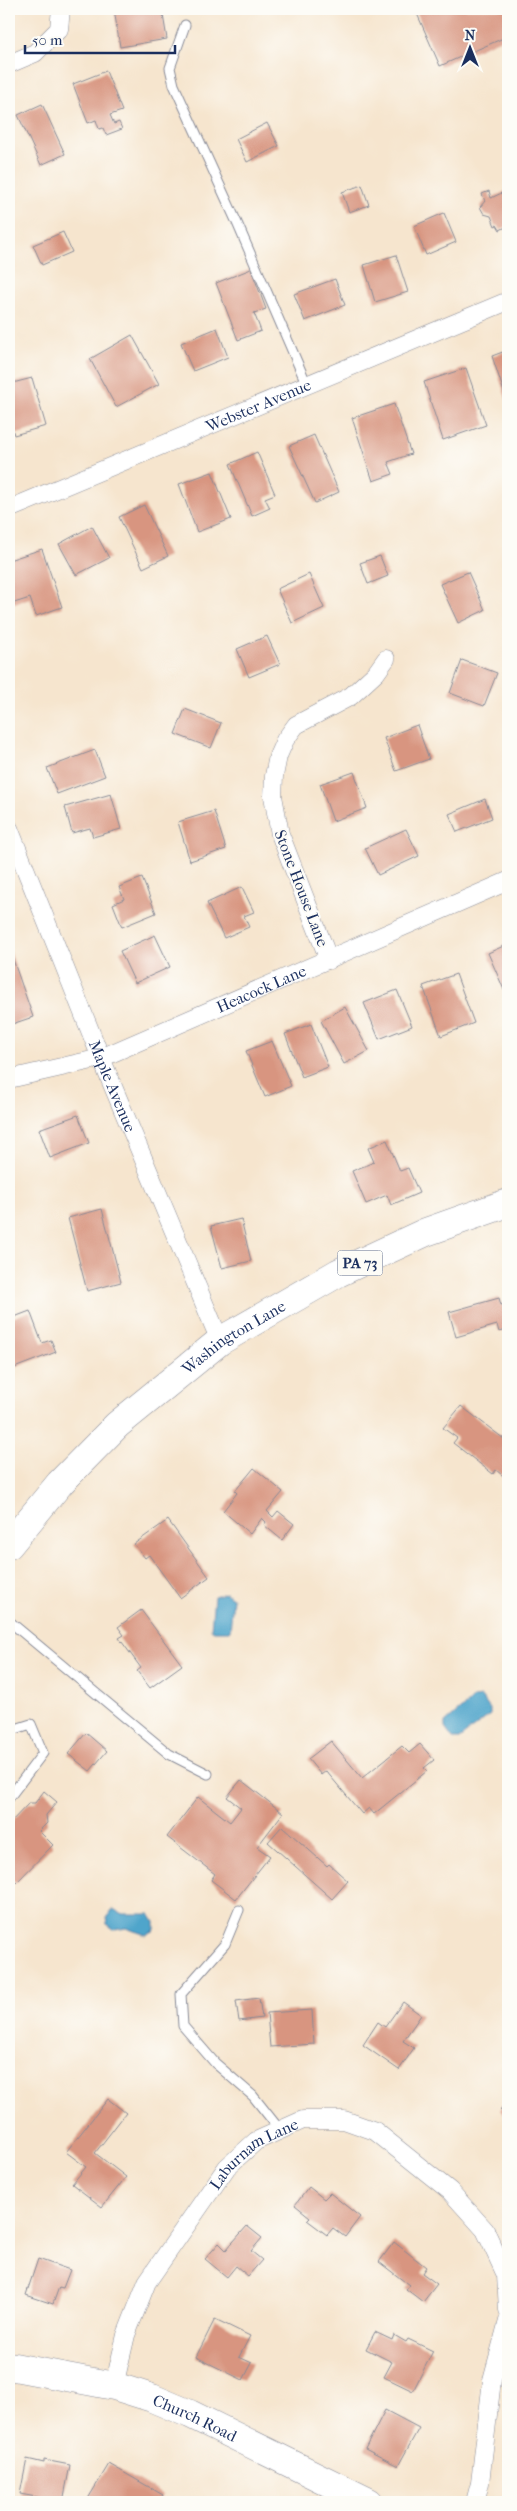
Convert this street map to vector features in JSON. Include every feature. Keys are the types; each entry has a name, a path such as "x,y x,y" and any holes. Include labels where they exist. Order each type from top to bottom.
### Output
{"main road":[{"name":"Washington Lane","path":"9,1546 60,1483 117,1425 220,1341 338,1273 426,1232 508,1203"},
{"name":"Church Road","path":"9,2366 114,2386 152,2398 190,2414 369,2502"}],"street":[{"path":"9,64 35,53 59,29 61,9"},
{"name":"Webster Avenue","path":"9,509 508,301"},
{"name":"Stone House Lane","path":"329,960 280,834 273,796 274,776 278,756 285,740 296,725 351,696 376,673 386,659"},
{"name":"Maple Avenue","path":"9,828 101,1058 220,1341"},
{"name":"Heacock Lane","path":"9,1079 101,1058 508,881"},
{"name":"Laburnam Lane","path":"114,2386 126,2335 147,2282 227,2167 256,2141 303,2120 344,2120 376,2131 450,2192 486,2230 506,2275 508,2310"},
{"path":"475,2502 480,2483 492,2380 508,2321"}],"lane":[{"path":"185,25 170,68 174,85 238,225 307,385"},
{"path":"9,1621 169,1754 208,1774"},
{"path":"9,1731 31,1724 43,1753 9,1798"},
{"path":"239,1910 225,1944 181,1994 183,2026 215,2063 253,2096 280,2130"}],"water":[{"path":"225,1593 233,1598 230,1631 214,1631 211,1629 214,1596"},
{"path":"481,1697 490,1709 490,1715 459,1739 453,1739 445,1728 445,1723 474,1698"},
{"path":"113,1909 123,1914 150,1914 155,1922 155,1930 146,1935 126,1928 115,1930 107,1924 106,1918"}],"building":[{"path":"114,9 162,9 167,39 120,47"},
{"path":"415,9 508,9 508,36 440,66"},
{"path":"106,71 122,111 110,115 114,124 119,122 122,129 106,135 103,128 99,129 96,120 88,123 73,84"},
{"path":"42,104 65,154 41,165 18,115"},
{"path":"267,123 279,146 247,162 236,139"},
{"path":"362,185 369,205 349,212 342,192"},
{"path":"508,190 508,226 500,230 497,225 495,226 491,216 484,214 480,207 485,201 482,194 489,191 491,198"},
{"path":"444,213 456,242 426,255 414,226"},
{"path":"63,232 72,252 42,265 33,245"},
{"path":"396,255 408,292 375,302 364,265"},
{"path":"251,269 266,309 254,313 261,331 238,340 216,283"},
{"path":"335,279 345,305 305,321 294,294"},
{"path":"217,328 228,357 193,371 181,343"},
{"path":"132,335 159,384 116,407 90,359"},
{"path":"508,350 508,404 492,356"},
{"path":"466,368 486,425 443,440 424,382"},
{"path":"32,378 46,426 14,435 9,418 9,384"},
{"path":"394,404 411,454 388,462 393,474 373,481 352,418"},
{"path":"314,435 339,492 315,503 289,446"},
{"path":"257,452 275,494 265,498 270,508 252,516 230,464"},
{"path":"212,472 231,519 197,532 179,484"},
{"path":"144,505 168,556 143,568 119,517"},
{"path":"92,526 109,558 76,575 59,544"},
{"path":"42,549 62,607 36,616 30,598 11,604 9,596 9,560"},
{"path":"380,556 388,576 368,584 360,563"},
{"path":"468,572 485,610 458,623 440,584"},
{"path":"309,574 324,608 292,623 277,589"},
{"path":"267,636 280,664 249,677 237,649"},
{"path":"462,660 497,673 484,706 450,693"},
{"path":"185,709 221,723 211,748 175,734"},
{"path":"417,725 429,759 396,771 384,738"},
{"path":"95,750 105,776 57,794 47,768"},
{"path":"354,772 367,808 333,821 320,784"},
{"path":"111,794 121,829 93,837 90,828 72,833 65,807"},
{"path":"485,799 492,818 457,832 449,814"},
{"path":"214,811 226,849 190,861 178,822"},
{"path":"406,829 419,856 378,875 365,848"},
{"path":"142,878 156,913 122,927 113,904 124,899 119,887"},
{"path":"242,887 254,912 244,916 249,927 224,938 207,903"},
{"path":"155,935 170,967 135,983 120,951"},
{"path":"508,944 508,999 488,953"},
{"path":"9,951 33,1017 9,1025"},
{"path":"456,974 474,1023 441,1036 423,986"},
{"path":"397,990 412,1026 379,1039 364,1003"},
{"path":"345,1007 369,1051 344,1064 321,1021"},
{"path":"311,1024 328,1067 302,1077 285,1034"},
{"path":"272,1041 291,1086 265,1097 246,1051"},
{"path":"78,1115 89,1143 50,1158 39,1129"},
{"path":"387,1140 400,1171 408,1168 419,1193 391,1205 387,1195 366,1204 352,1171 374,1162 368,1148"},
{"path":"102,1209 121,1282 87,1291 68,1218"},
{"path":"241,1219 251,1261 222,1268 211,1226"},
{"path":"499,1298 501,1305 508,1303 508,1330 499,1332 497,1325 456,1337 449,1312"},
{"path":"30,1311 42,1343 51,1340 56,1352 9,1370 9,1319"},
{"path":"461,1406 508,1442 508,1480 496,1470 493,1474 453,1443 457,1438 443,1428"},
{"path":"254,1468 283,1492 267,1511 273,1517 278,1511 294,1524 282,1540 264,1525 266,1522 262,1518 250,1534 223,1511 237,1493 235,1491"},
{"path":"168,1520 209,1577 180,1598 149,1555 145,1558 134,1544"},
{"path":"141,1610 182,1665 150,1688 137,1671 141,1668 119,1638 124,1635 118,1627"},
{"path":"86,1733 107,1751 90,1771 68,1754"},
{"path":"331,1741 362,1778 402,1746 409,1753 420,1744 434,1760 424,1768 427,1771 374,1814 369,1808 362,1814 326,1771 321,1775 308,1759"},
{"path":"241,1780 283,1813 257,1847 270,1856 236,1899 211,1880 215,1874 167,1837 198,1797 230,1822 241,1808 227,1797"},
{"path":"44,1791 57,1802 46,1815 47,1823 39,1831 53,1845 16,1883 9,1877 9,1824 29,1803 35,1803"},
{"path":"282,1826 327,1866 329,1864 348,1881 332,1899 268,1842"},
{"path":"259,1998 262,2018 239,2021 236,2001"},
{"path":"403,2002 421,2015 403,2041 414,2048 399,2070 363,2045 378,2022 385,2027"},
{"path":"312,2010 314,2044 270,2047 267,2013"},
{"path":"108,2099 126,2113 95,2153 126,2177 102,2207 72,2184 86,2167 66,2152"},
{"path":"508,2099 508,2116 500,2110"},
{"path":"309,2187 324,2199 330,2193 360,2217 345,2237 333,2228 327,2235 307,2220 310,2217 295,2205"},
{"path":"247,2226 262,2238 251,2251 262,2260 248,2276 236,2266 227,2277 205,2259 219,2243 226,2250"},
{"path":"394,2242 426,2267 422,2273 437,2284 423,2302 406,2289 409,2285 379,2262"},
{"path":"38,2259 70,2270 63,2288 59,2287 53,2304 26,2295"},
{"path":"215,2319 250,2336 239,2357 252,2363 243,2380 196,2357"},
{"path":"375,2332 392,2340 394,2335 406,2342 408,2339 433,2351 413,2391 384,2377 392,2362 366,2349"},
{"path":"385,2410 419,2428 398,2466 365,2449"},
{"path":"27,2459 44,2463 44,2460 70,2465 63,2502 20,2494"},
{"path":"109,2464 163,2495 159,2502 86,2502"}]}
